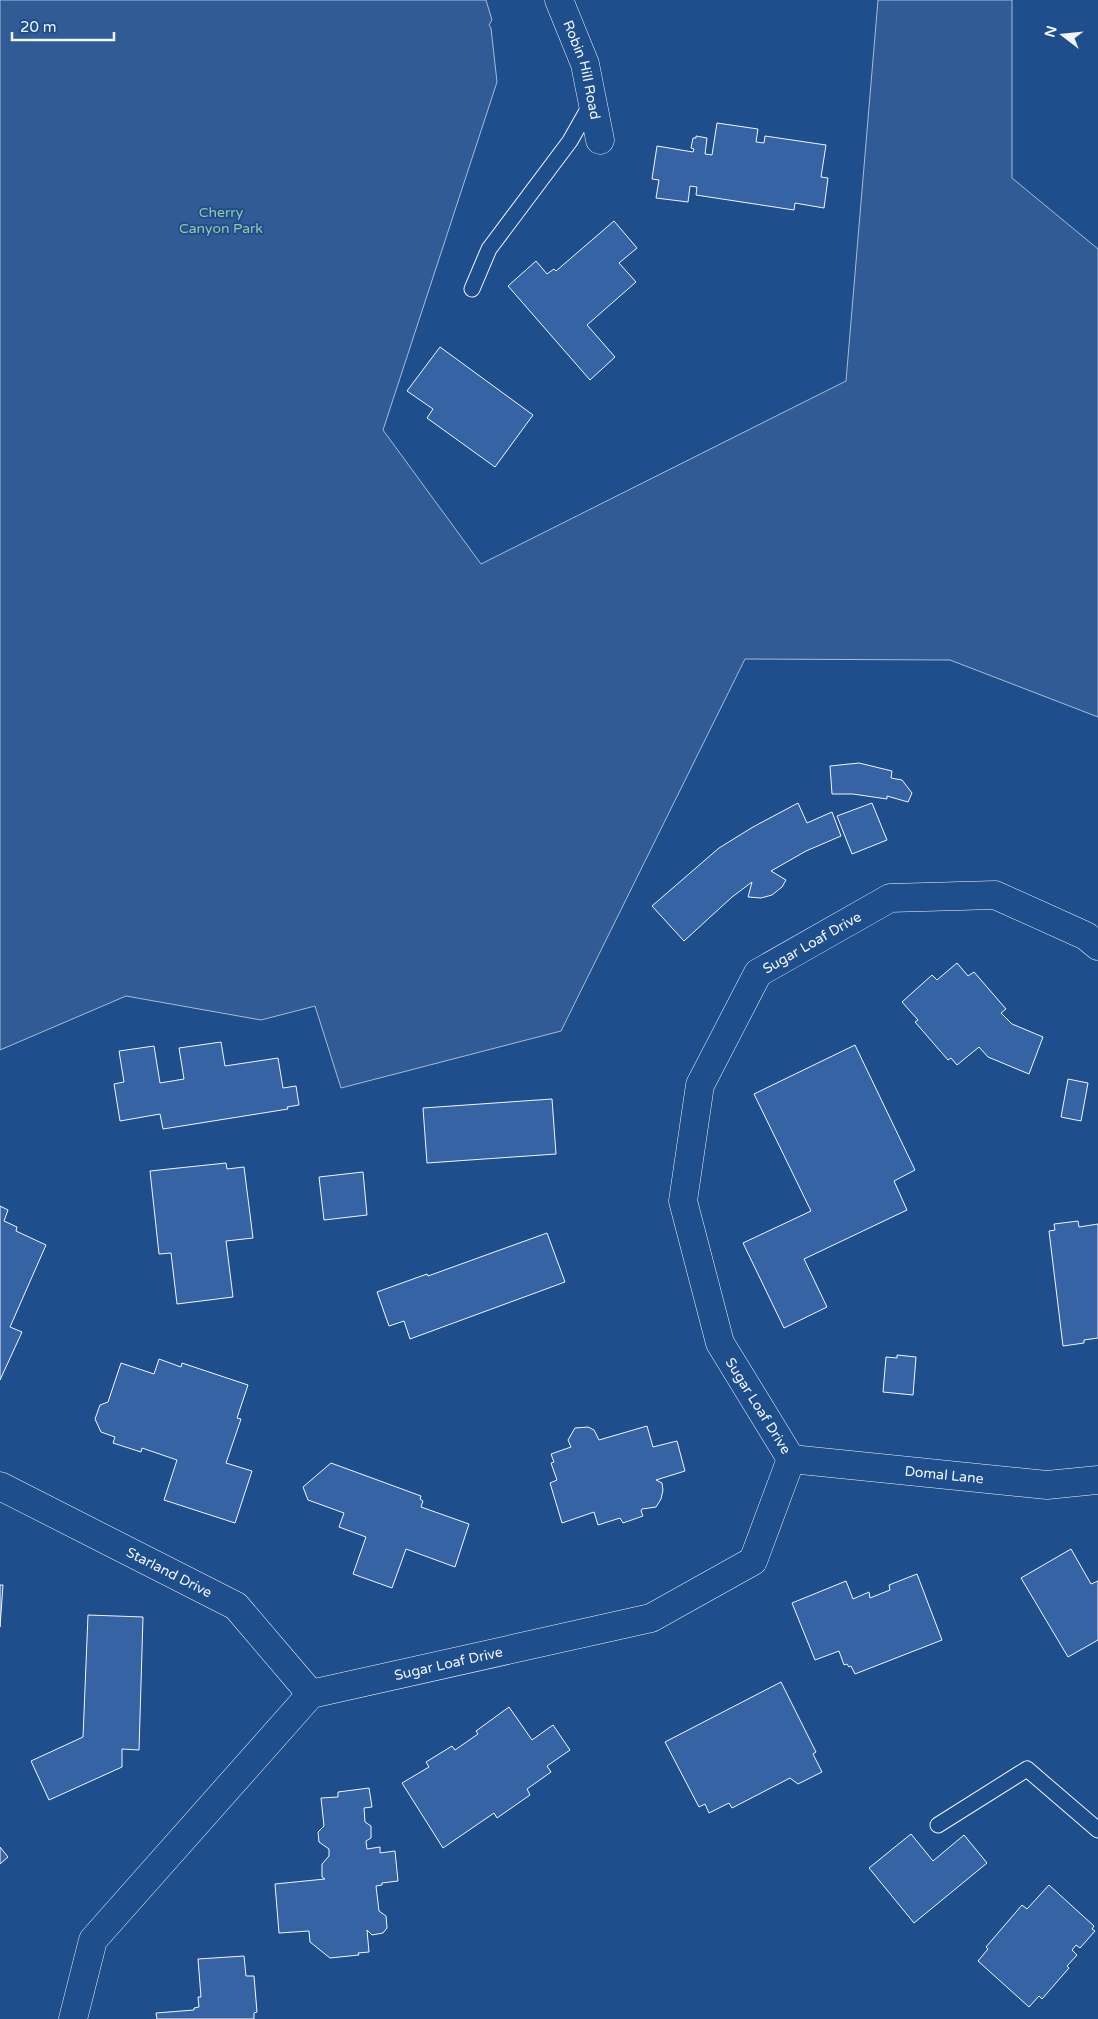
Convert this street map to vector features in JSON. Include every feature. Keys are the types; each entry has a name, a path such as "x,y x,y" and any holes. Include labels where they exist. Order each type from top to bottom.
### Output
{"street":[{"name":"Robin Hill Road","path":"559,0 584,64 600,140"},
{"name":"Sugar Loaf Drive","path":"311,1694 651,1618 753,1561 791,1458 720,1343 683,1201 700,1086 758,973 890,898 995,895 1086,936 1098,946"},
{"name":"Domal Lane","path":"791,1458 1047,1485 1098,1480"},
{"name":"Starland Drive","path":"0,1486 236,1606 311,1694"},
{"path":"73,2019 92,1940 311,1694"}],"lane":[{"path":"472,289 490,249 570,141 593,102"},
{"path":"938,1825 1027,1769 1098,1830"}],"green space":[{"name":"Cherry Canyon Park","path":"0,0 486,0 492,20 489,25 491,28 497,82 383,430 481,564 846,381 878,0 1012,0 1012,178 1098,249 1098,717 950,660 745,659 561,1031 341,1088 315,1006 261,1020 126,996 0,1050"}],"building":[{"path":"717,123 758,129 756,142 764,143 765,136 826,145 821,177 828,178 824,208 795,203 794,210 696,195 697,187 690,186 688,202 656,198 659,180 652,179 657,146 693,152 694,149 691,148 693,138 696,138 696,136 707,138 705,154 712,155"},
{"path":"614,221 637,248 619,263 636,282 587,325 615,357 590,380 508,286 536,261 547,274 554,269 556,271"},
{"path":"440,347 533,415 495,467 427,418 433,409 407,391"},
{"path":"859,763 892,771 891,778 902,780 912,793 908,802 887,796 887,799 853,794 832,794 830,766"},
{"path":"798,803 807,823 832,812 841,836 806,851 771,871 786,880 782,887 772,895 761,898 748,897 752,882 732,897 684,941 652,906 719,848"},
{"path":"872,803 887,840 852,854 837,816"},
{"path":"957,963 968,976 974,972 1006,1009 1001,1013 1012,1024 1043,1037 1029,1074 988,1057 979,1047 957,1065 951,1058 948,1060 915,1022 918,1020 902,1002 932,975 937,980"},
{"path":"221,1042 225,1066 278,1058 283,1088 296,1086 299,1105 287,1107 288,1109 163,1129 160,1114 120,1121 114,1084 124,1082 119,1051 154,1046 160,1083 184,1079 179,1048"},
{"path":"855,1045 915,1170 894,1181 907,1210 804,1259 827,1307 784,1328 743,1243 811,1211 754,1094"},
{"path":"1068,1079 1088,1083 1081,1121 1061,1117"},
{"path":"552,1099 556,1154 427,1163 423,1108"},
{"path":"226,1163 227,1169 244,1167 253,1238 226,1241 233,1297 177,1304 171,1253 159,1254 150,1171"},
{"path":"363,1172 367,1215 324,1220 319,1177"},
{"path":"0,1206 8,1210 4,1221 17,1227 16,1231 46,1245 10,1327 22,1332 0,1380"},
{"path":"1078,1221 1079,1227 1098,1224 1098,1338 1084,1340 1084,1343 1063,1346 1049,1231 1055,1230 1054,1224"},
{"path":"547,1233 565,1282 410,1339 404,1321 389,1326 377,1292 427,1274 428,1276"},
{"path":"897,1355 916,1357 913,1395 883,1392 886,1357 897,1358"},
{"path":"159,1359 181,1367 182,1363 248,1385 237,1418 241,1419 226,1463 252,1471 235,1523 164,1500 177,1460 142,1448 141,1452 113,1443 115,1437 101,1432 95,1419 100,1405 108,1402 121,1363 154,1374"},
{"path":"647,1426 653,1447 677,1441 685,1471 656,1480 662,1483 663,1490 661,1499 656,1507 642,1509 643,1516 623,1523 620,1518 598,1525 594,1512 562,1523 550,1483 557,1480 551,1463 554,1462 551,1454 571,1447 568,1440 575,1428 588,1427 594,1430 599,1440"},
{"path":"331,1463 421,1496 420,1499 423,1501 421,1507 469,1524 455,1567 406,1549 392,1588 353,1574 366,1537 339,1527 344,1513 308,1500 303,1487"},
{"path":"1071,1549 1091,1584 1098,1581 1098,1640 1068,1657 1021,1578"},
{"path":"917,1574 942,1640 855,1674 851,1666 844,1665 839,1651 815,1660 792,1603 846,1581 853,1599 869,1592 870,1598 890,1590 889,1585"},
{"path":"0,1585 3,1585 0,1627"},
{"path":"88,1615 143,1617 139,1750 122,1749 122,1767 49,1800 31,1761 83,1737"},
{"path":"781,1682 816,1752 813,1754 822,1772 798,1784 790,1778 732,1808 729,1803 709,1813 705,1804 699,1807 665,1742"},
{"path":"509,1707 532,1740 553,1725 570,1750 547,1766 551,1772 527,1789 530,1795 497,1818 494,1813 443,1848 402,1783 429,1767 426,1762 452,1746 455,1750 478,1734 476,1731"},
{"path":"369,1788 372,1807 364,1808 365,1822 371,1826 371,1838 366,1841 367,1849 380,1847 380,1853 395,1851 398,1881 382,1883 382,1885 376,1886 379,1911 386,1916 387,1928 383,1933 372,1935 367,1930 369,1952 330,1958 310,1942 309,1931 279,1933 275,1884 325,1879 322,1877 322,1864 329,1856 329,1849 319,1842 318,1832 324,1826 321,1798 338,1797 338,1792"},
{"path":"911,1834 933,1861 964,1835 987,1863 914,1923 869,1868"},
{"path":"0,1847 8,1857 0,1864"},
{"path":"1049,1885 1094,1926 1092,1929 1095,1931 1080,1948 1076,1945 1072,1950 1077,1955 1067,1966 1069,1968 1042,1999 1039,1996 1029,2007 978,1961 988,1949 986,1947 1022,1905 1027,1909"},
{"path":"244,1956 246,1976 254,1976 257,2012 254,2013 254,2019 157,2019 156,2013 194,2010 194,2008 199,2007 198,1997 201,1997 198,1959"}]}
